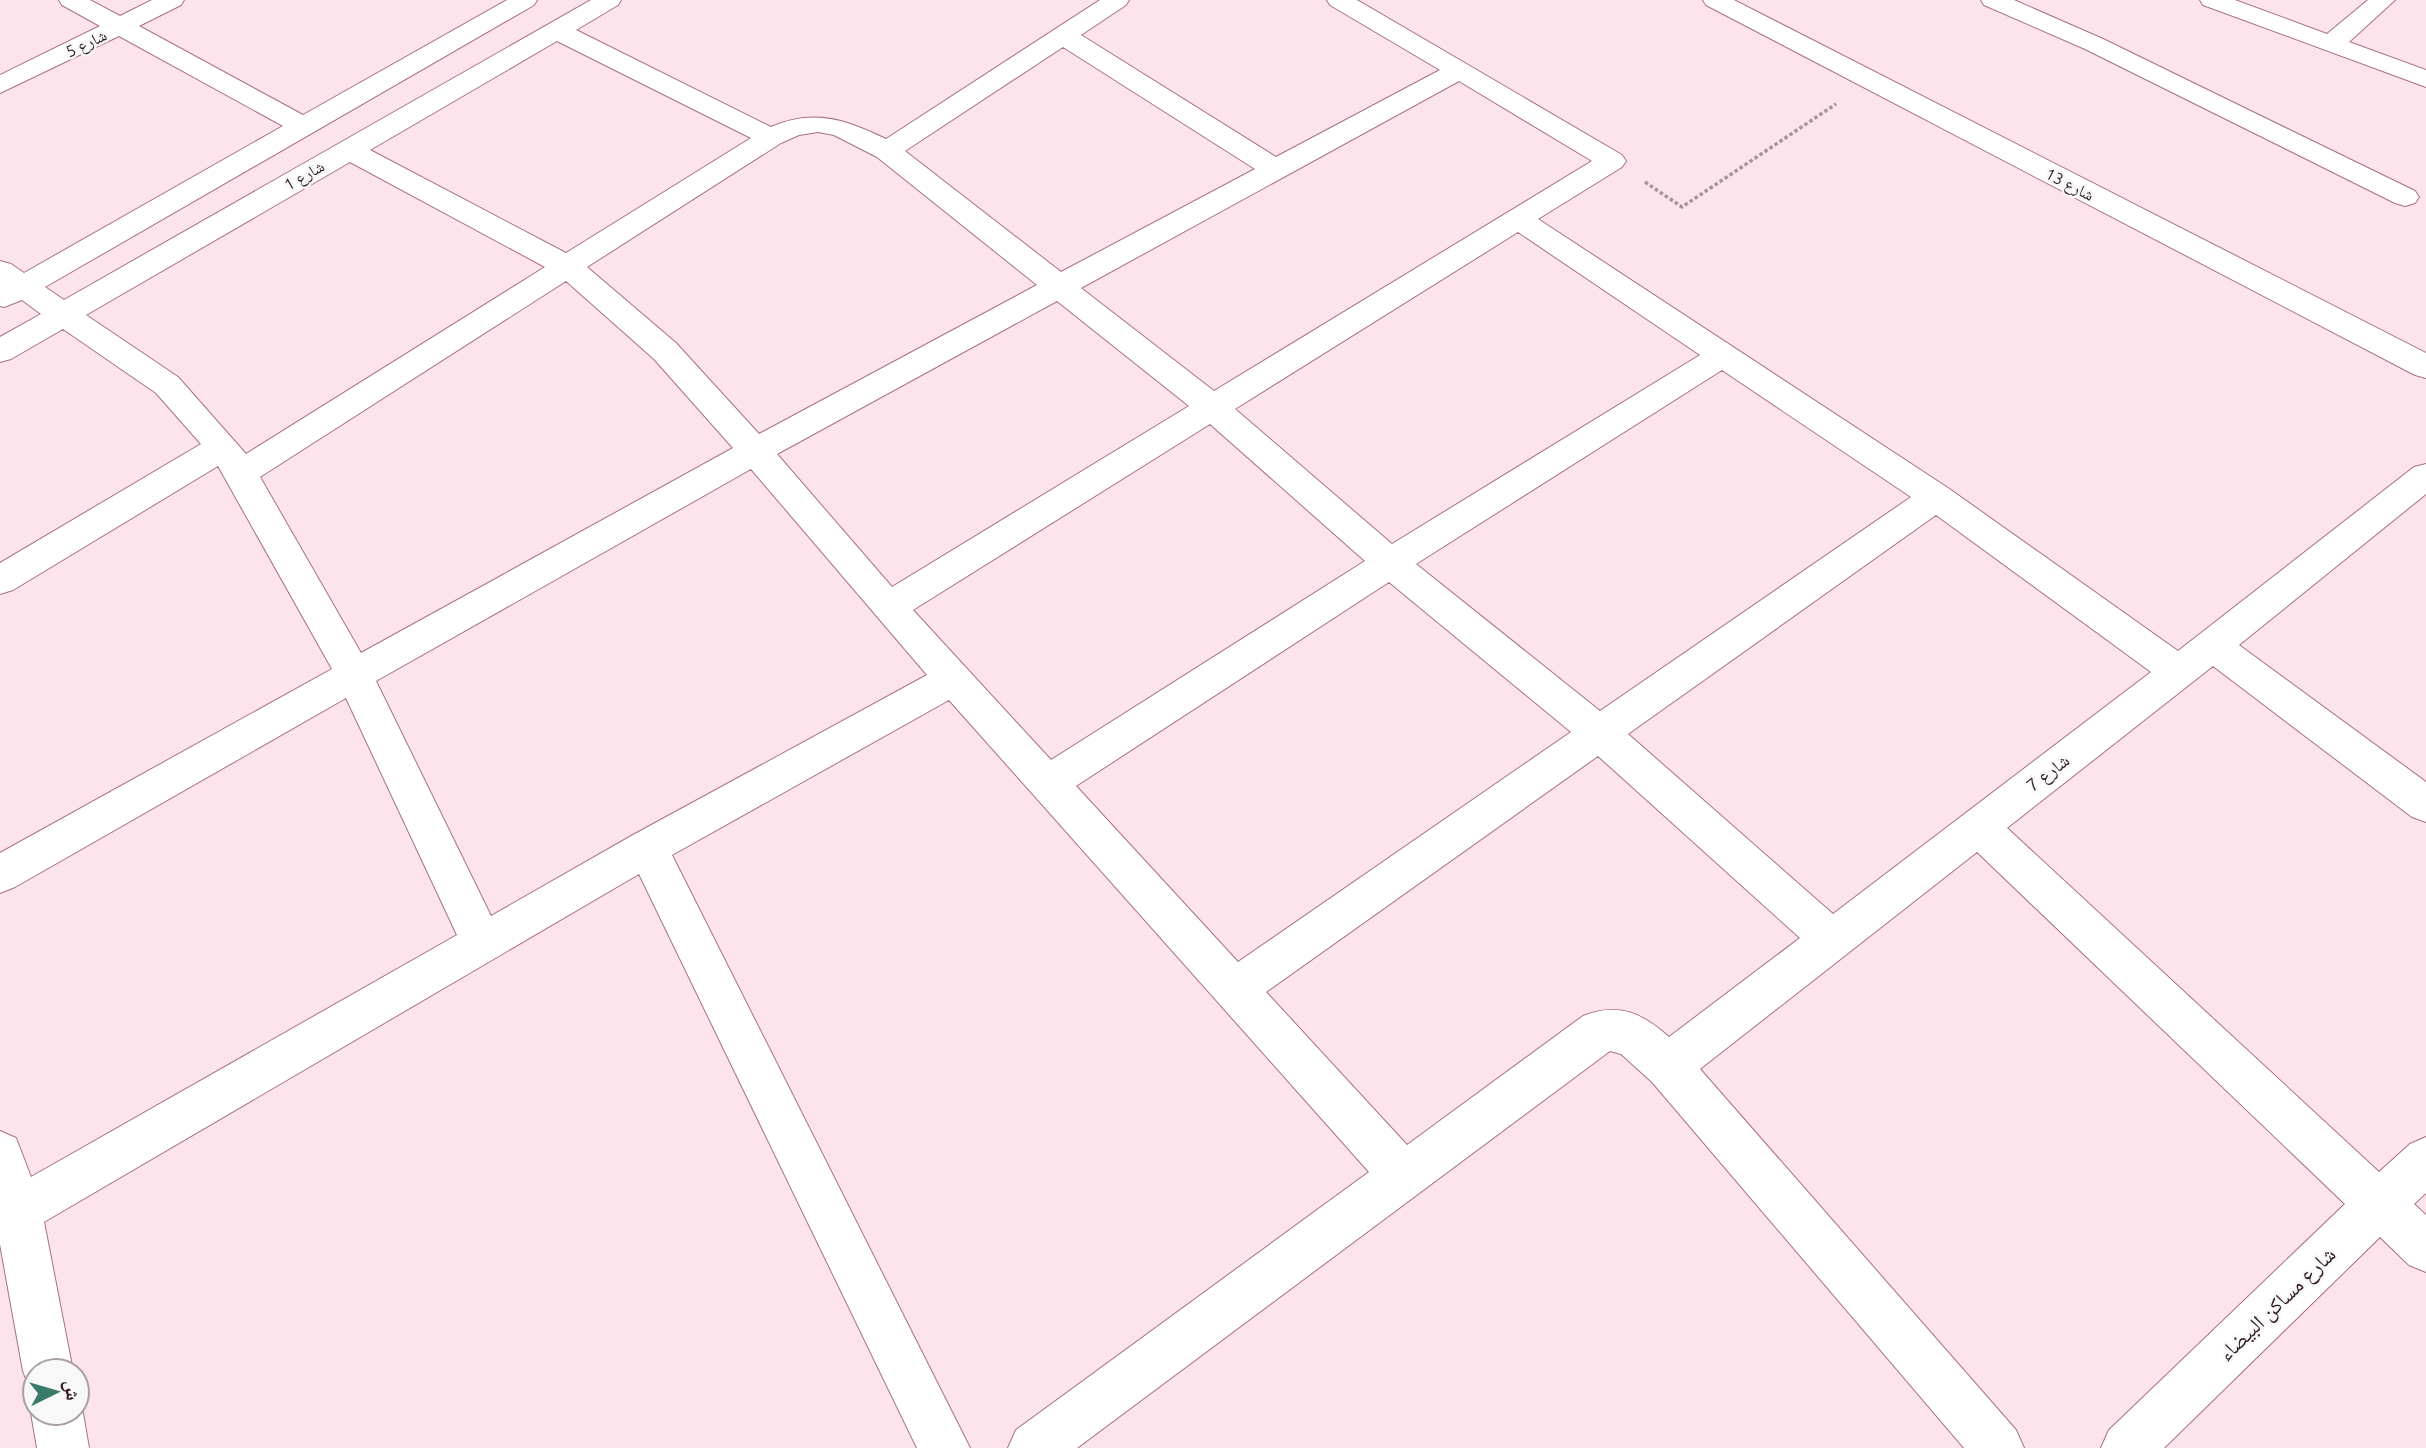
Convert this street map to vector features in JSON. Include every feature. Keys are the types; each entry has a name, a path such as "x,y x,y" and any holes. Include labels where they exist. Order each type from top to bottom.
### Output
{"street":[{"path":"71,0 303,126"},
{"name":"شارع 5","path":"0,85 172,0"},
{"path":"8,285 303,126 525,0"},
{"name":"شارع 1","path":"0,351 609,0"},
{"path":"887,151 1117,0"},
{"path":"888,607 1612,161 1339,0"},
{"name":"شارع 13","path":"1715,0 2426,367"},
{"path":"1993,0 2094,44 2405,197"},
{"path":"2212,0 2426,79"},
{"path":"2332,43 2383,0"},
{"path":"556,30 771,136"},
{"path":"1063,36 1276,170"},
{"path":"0,874 755,451 1459,70"},
{"path":"0,580 232,460 567,266 771,136 789,127 831,123 887,151 1212,407 1390,564 1598,732 1832,940"},
{"path":"349,150 567,266 665,351 755,451 888,607 1404,1176"},
{"path":"1518,219 1936,497 2179,672"},
{"path":"8,285 62,315 167,385 232,460 354,675 483,944"},
{"path":"1049,782 1723,355"},
{"name":"شارع 7","path":"1668,1066 2213,646 2426,476"},
{"path":"1235,989 1936,497"},
{"path":"2213,646 2426,805"},
{"path":"18,1211 647,848 954,679"},
{"path":"1978,827 2426,1248"},
{"path":"647,848 944,1448"},
{"path":"1034,1448 1599,1031 1612,1027 1624,1030 1668,1066 1998,1448"},
{"path":"0,1154 18,1211 45,1357"},
{"name":"شارع مساكن البيضاء","path":"2127,1448 2426,1160"},
{"path":"59,1427 63,1448"}],"path":[{"path":"1612,161 1682,207 1871,80"}]}
